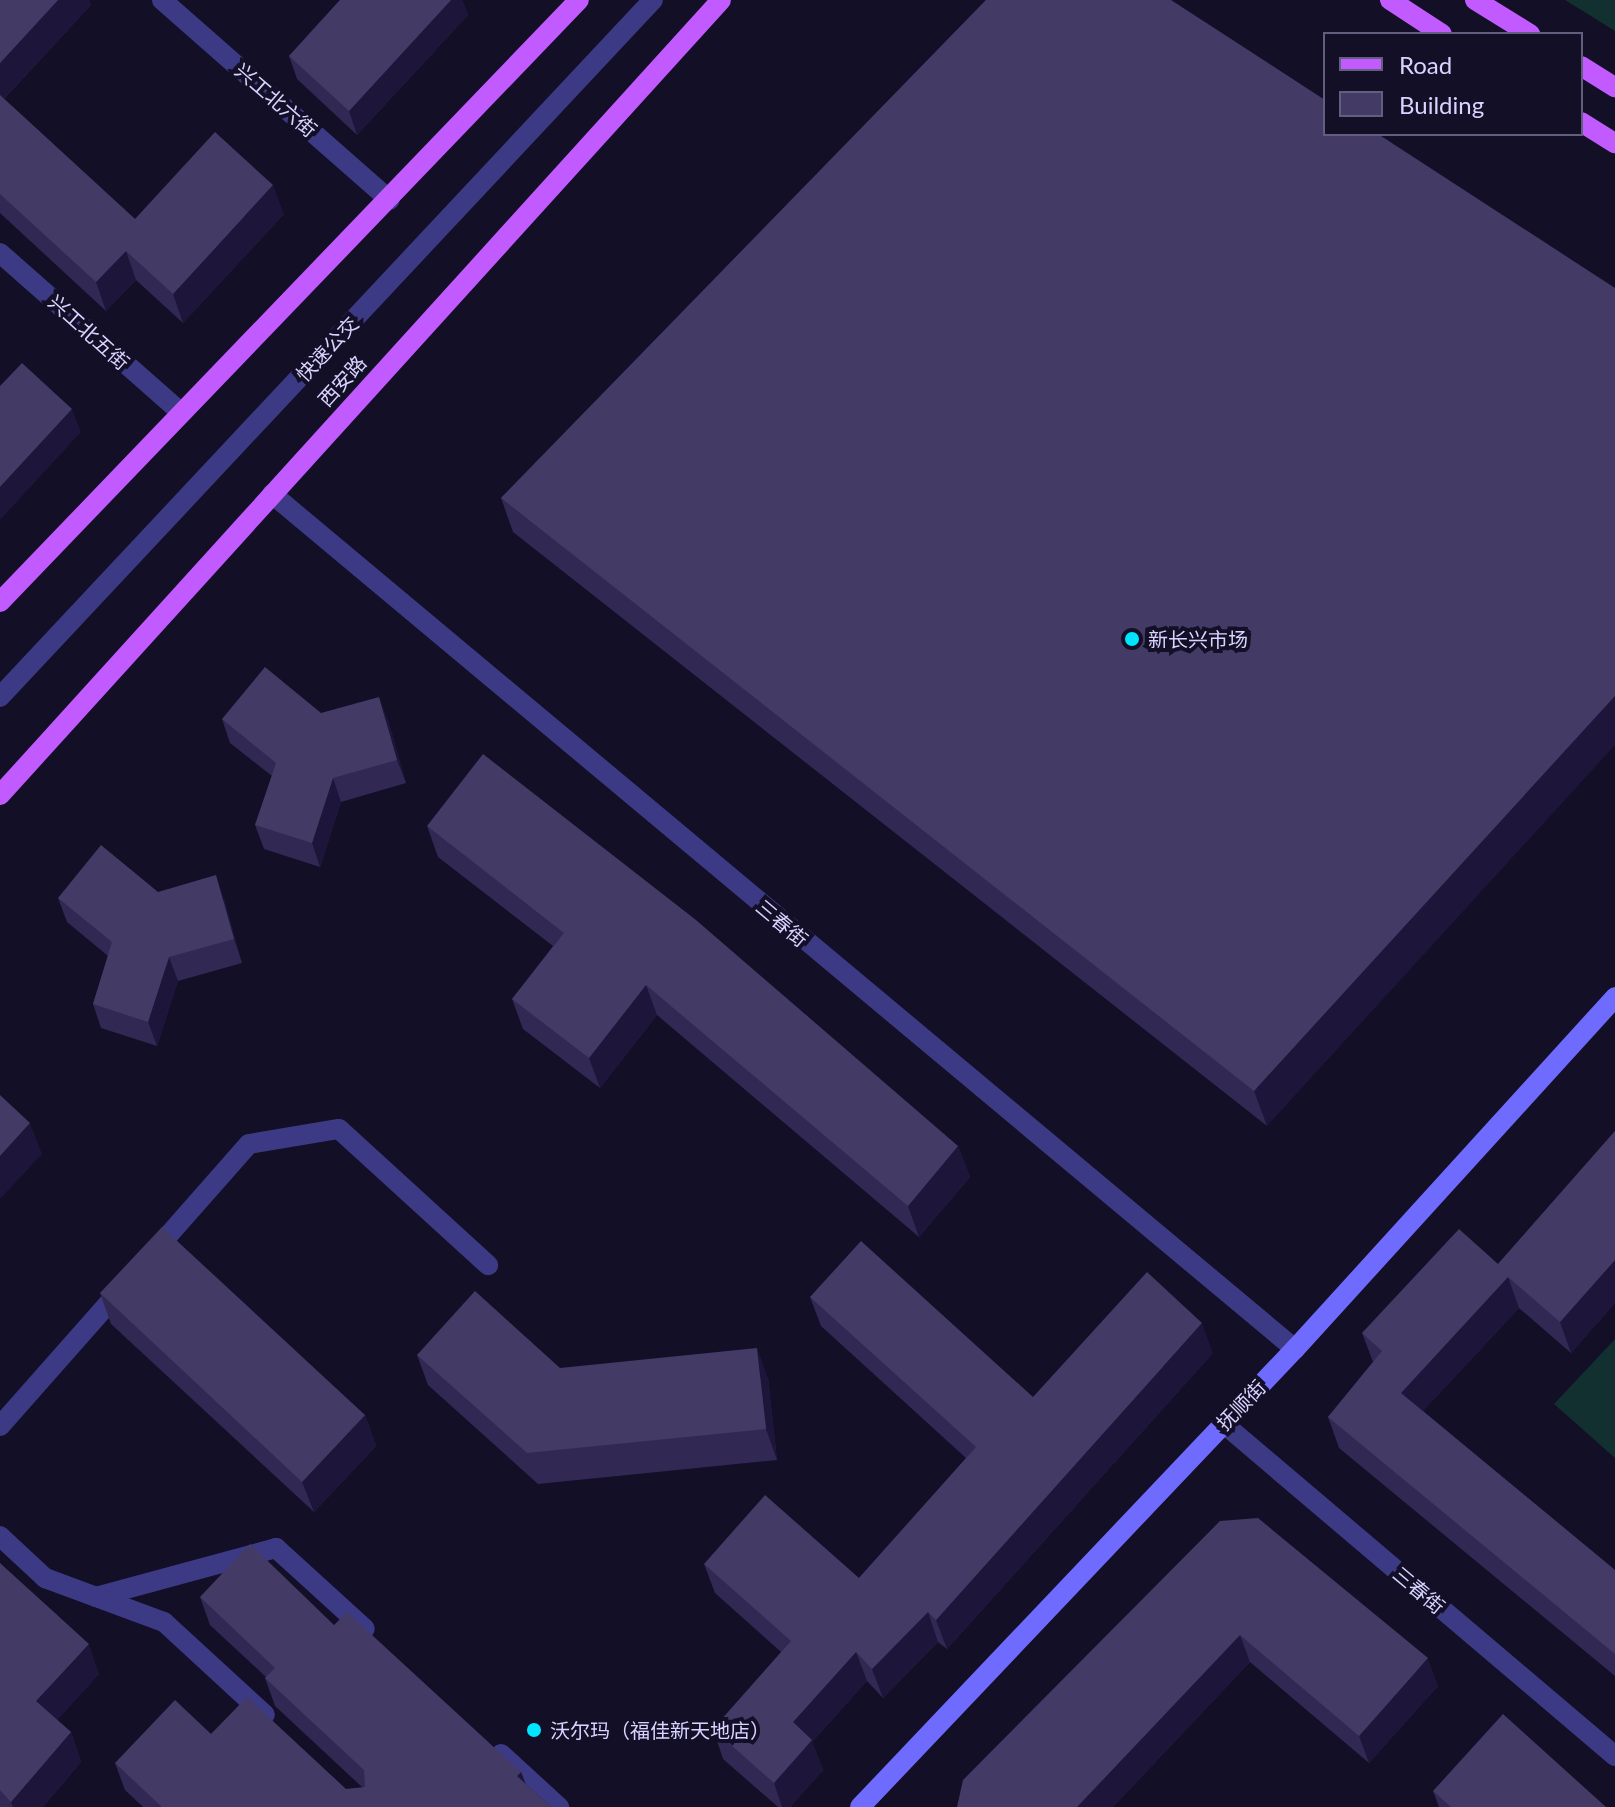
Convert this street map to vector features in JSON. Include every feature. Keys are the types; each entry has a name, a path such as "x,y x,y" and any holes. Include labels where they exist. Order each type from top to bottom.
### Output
{"main road":[{"path":"0,602 179,411 390,200 579,0"},
{"name":"西安路","path":"0,795 721,0"},
{"path":"1390,0 1439,32"},
{"path":"1475,0 1527,32"},
{"path":"1583,67 1615,87"},
{"path":"1583,123 1615,143"}],"street":[{"name":"兴工北六街","path":"162,0 390,200"},
{"name":"快速公交","path":"0,697 653,0"},
{"name":"兴工北五街","path":"0,253 179,411"},
{"name":"三春街","path":"272,494 1295,1349"},
{"name":"抚顺街","path":"860,1807 1295,1349 1615,997"},
{"path":"0,1426 249,1144 339,1129 488,1265"},
{"name":"三春街","path":"1224,1424 1615,1756"},
{"path":"0,1536 45,1578 164,1622 276,1725"},
{"path":"96,1597 276,1548 382,1645"},
{"path":"489,1742 559,1807"}],"green space":[{"path":"1565,0 1615,0 1615,31"},
{"path":"1615,1339 1615,1458 1554,1404"}],"building":[{"path":"0,0 58,0 0,63"},
{"path":"340,0 451,0 349,111 289,56"},
{"name":"新长兴市场","path":"986,0 1171,0 1323,99 1323,136 1381,136 1615,288 1615,696 1254,1091 501,498"},
{"path":"0,95 135,219 215,132 273,185 173,294 126,251 96,282 0,194"},
{"path":"22,363 72,409 0,487 0,386"},
{"path":"265,667 321,713 379,697 397,760 333,778 312,843 255,825 276,763 222,719"},
{"path":"483,754 696,920 958,1146 908,1206 646,985 589,1058 512,999 564,933 427,826"},
{"path":"101,845 158,892 216,875 234,939 169,957 148,1022 93,1004 112,942 58,898"},
{"path":"0,1095 30,1123 0,1156"},
{"path":"1615,1131 1615,1260 1560,1322 1508,1277 1401,1393 1615,1570 1615,1654 1328,1417 1382,1351 1362,1333 1459,1229 1498,1264"},
{"path":"162,1227 365,1415 302,1482 100,1293"},
{"path":"861,1241 1033,1397 1147,1272 1202,1323 936,1620 928,1612 872,1669 856,1652 793,1722 812,1740 774,1783 713,1729 791,1641 704,1564 765,1495 859,1578 976,1447 810,1297"},
{"path":"475,1291 560,1368 757,1348 766,1429 527,1453 417,1355"},
{"path":"1258,1518 1428,1658 1359,1736 1240,1635 1077,1807 957,1807 963,1780 1220,1521"},
{"path":"250,1544 334,1625 347,1612 521,1772 517,1776 551,1807 162,1807 115,1763 175,1700 211,1734 247,1697 346,1789 365,1787 364,1770 265,1678 275,1668 200,1597"},
{"path":"0,1563 89,1644 36,1701 71,1732 11,1802 0,1790"},
{"path":"1503,1714 1606,1807 1451,1807 1433,1791"}],"place":[{"name":"新长兴市场","path":"1132,639"},
{"name":"沃尔玛（福佳新天地店）","path":"534,1730"}]}
